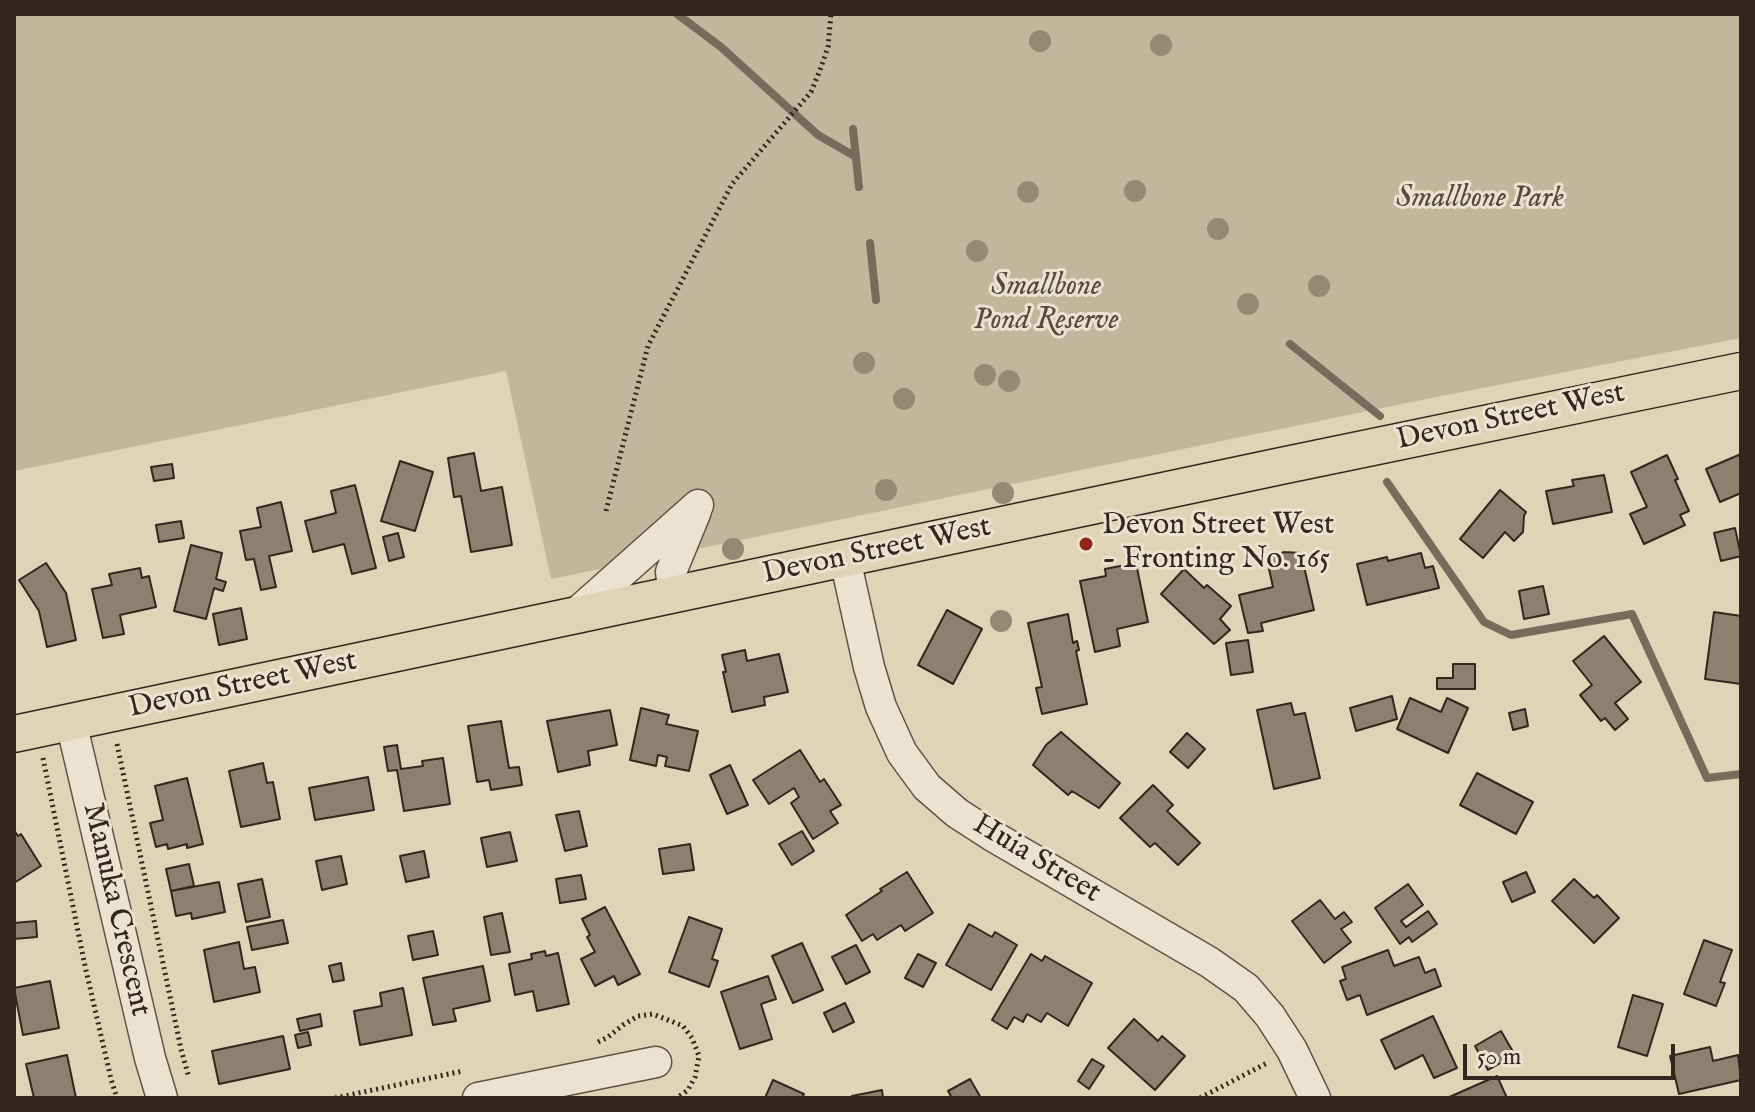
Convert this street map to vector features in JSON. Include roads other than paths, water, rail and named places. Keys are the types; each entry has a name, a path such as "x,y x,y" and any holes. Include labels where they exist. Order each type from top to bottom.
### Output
{"main road":[{"name":"Devon Street West","path":"14,734 1741,371"}],"street":[{"path":"573,616 698,505 671,572 674,594"},
{"name":"Huia Street","path":"845,559 881,707 902,753 927,787 957,813 991,835 1209,962 1246,988 1270,1016 1292,1050 1315,1098"},
{"name":"Manuka Crescent","path":"71,722 162,1098"},
{"path":"478,1098 656,1062"}],"waterway":[{"path":"677,14 721,47 818,135 856,157"},
{"path":"853,129 859,187"},
{"path":"870,243 876,300"},
{"path":"1290,344 1380,416"},
{"path":"1387,482 1484,622 1511,635 1632,614 1707,778 1741,774"}],"place":[{"name":"Devon Street West - Fronting No. 165","path":"1086,544"}],"park label":[{"name":"Smallbone Park","path":"1480,200"},
{"name":"Smallbone Pond Reserve","path":"1046,305"}]}
